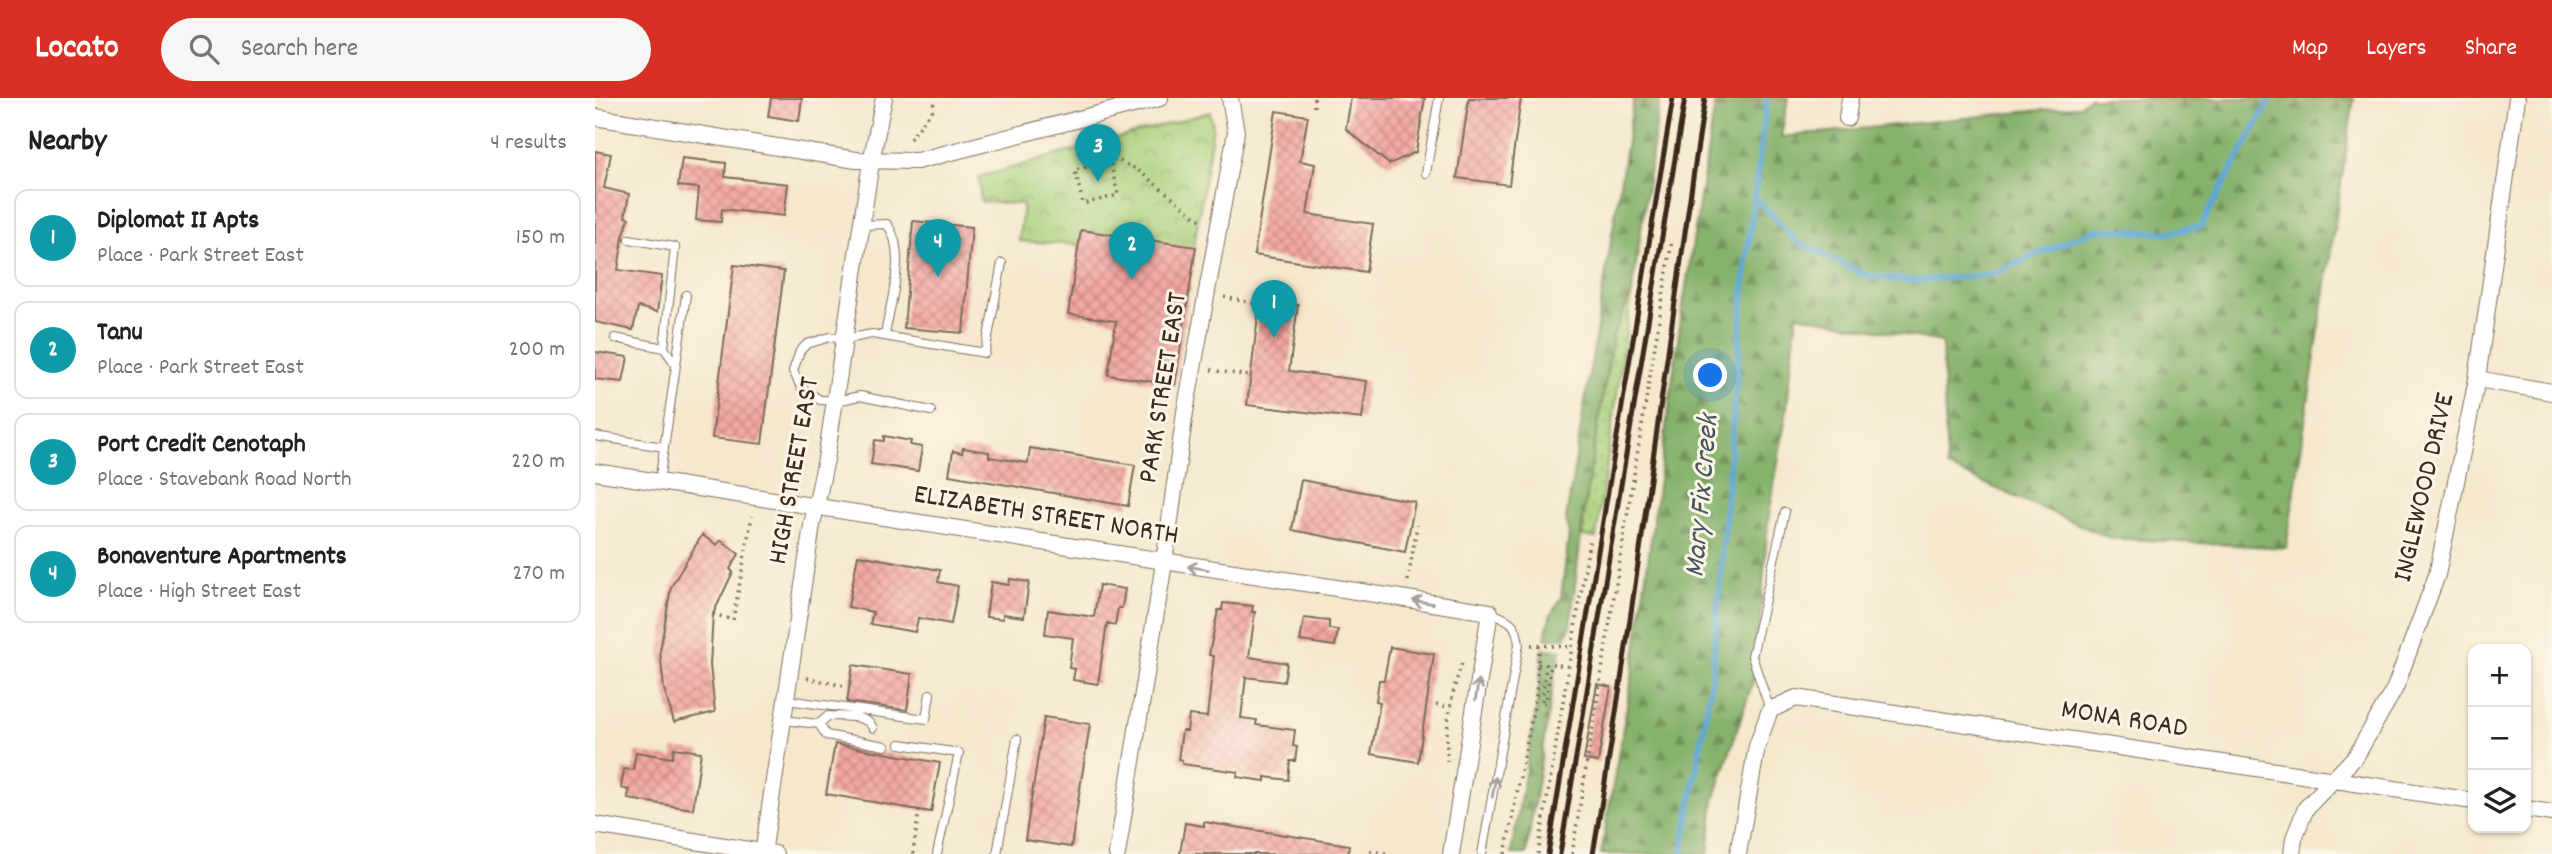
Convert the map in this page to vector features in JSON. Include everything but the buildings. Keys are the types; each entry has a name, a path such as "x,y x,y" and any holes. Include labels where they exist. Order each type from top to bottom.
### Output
{"street":[{"name":"HIGH STREET EAST","path":"767,853 783,720 812,525 836,401 864,225 871,162 884,98"},
{"path":"595,117 871,162 917,161 1160,98"},
{"name":"PARK STREET EAST","path":"1117,854 1164,563 1185,412 1236,132 1230,98"},
{"path":"1847,118 1850,98"},
{"name":"INGLEWOOD DRIVE","path":"2292,854 2294,838 2306,808 2355,756 2395,688 2437,575 2477,379 2517,98"},
{"path":"2477,379 2552,392"},
{"name":"ELIZABETH STREET NORTH","path":"595,472 1490,612"},
{"path":"1451,854 1490,612"},
{"name":"MONA ROAD","path":"1770,710 1796,698 2468,799"},
{"path":"1738,854 1757,746 1770,710"},
{"path":"2531,810 2552,813"},
{"path":"595,825 767,853"}],"lane":[{"path":"1426,173 1439,98"},
{"path":"864,225 887,225 899,253 885,335"},
{"path":"629,239 675,247 664,348 675,365"},
{"path":"930,411 860,396 836,401 820,400 801,387 793,371 800,351 807,344 830,337 846,338 871,334 985,353 1002,263"},
{"path":"659,483 686,295"},
{"path":"615,338 664,348"},
{"path":"595,436 664,447"},
{"path":"1770,710 1752,656 1785,512"},
{"path":"1482,854 1519,644 1518,632 1512,621 1490,612"},
{"path":"787,700 926,719 930,694"},
{"path":"783,720 819,724 828,716 864,719 870,722 873,728"},
{"path":"819,724 826,735 885,746"},
{"path":"997,854 1017,739"},
{"path":"900,744 959,753 937,854"}],"path":[{"path":"910,139 932,111 935,98"},
{"path":"1314,98 1314,110"},
{"path":"1086,139 1095,173"},
{"path":"1089,146 1138,170 1205,224"},
{"path":"1110,162 1118,195 1083,204 1075,170 1094,165 1110,162"},
{"path":"1572,854 1672,241"},
{"path":"1224,297 1260,305"},
{"path":"1212,370 1250,376"},
{"path":"713,614 733,620 752,516"},
{"path":"1408,581 1417,525"},
{"path":"1538,854 1590,537"},
{"path":"1504,854 1536,696 1539,645"},
{"path":"1548,646 1571,647"},
{"path":"1538,664 1546,665 1542,704 1546,702 1551,664 1568,666"},
{"path":"791,675 849,687"},
{"path":"1436,705 1450,707"},
{"path":"913,854 919,810"},
{"path":"1370,850 1391,854"}],"green space":[{"path":"1634,98 1660,98 1632,292 1613,335 1584,509 1570,628 1565,638 1545,638 1550,616 1561,598 1569,535 1566,519"},
{"path":"1716,98 1788,98 1781,137 2080,106 2089,98 2354,98 2286,548 2110,538 1947,467 1942,342 1797,315 1786,415 1768,521 1756,672 1714,800 1708,854 1601,854 1633,671 1681,318"},
{"path":"1210,112 1213,126 1193,252 1019,241 1023,204 981,202 979,177"},
{"path":"1632,292 1596,538 1583,536 1584,509 1613,335"},
{"path":"1543,649 1561,650 1555,671 1526,854 1511,854 1538,699"}],"waterway":[{"name":"Mary Fix Creek","path":"1682,854 1712,678 1746,263 1767,98"},
{"path":"1756,198 1797,242 1867,276 1912,281 1989,275 2097,229 2168,233 2201,226 2271,98"}],"railway":[{"path":"1548,854 1673,98"},
{"path":"1560,854 1685,98"},
{"path":"1593,854 1705,98"}],"place":[{"name":"Port Credit Cenotaph","path":"1098,182"},
{"name":"Bonaventure Apartments","path":"938,277"},
{"name":"Tanu","path":"1132,280"},
{"name":"Diplomat II Apts","path":"1274,338"}]}
